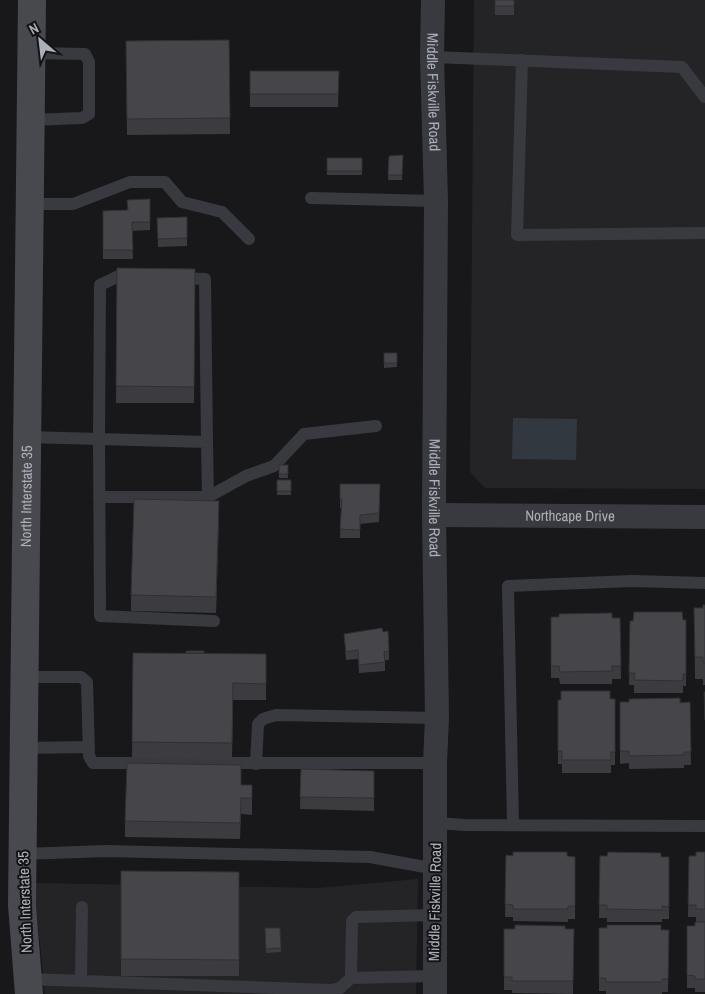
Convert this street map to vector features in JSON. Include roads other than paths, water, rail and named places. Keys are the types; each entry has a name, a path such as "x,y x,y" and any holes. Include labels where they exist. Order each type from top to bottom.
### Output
{"main road":[{"name":"North Interstate 35","path":"29,986 22,905 22,854 32,0"}],"street":[{"name":"Middle Fiskville Road","path":"433,0 432,57 436,201 434,515 437,718 435,763 435,985"},
{"name":"Northcape Drive","path":"434,515 705,517"}],"lane":[{"path":"31,120 82,118 89,114 89,62 85,54 32,53"},
{"path":"432,57 682,67 705,97"},
{"path":"522,60 517,235 705,233"},
{"path":"30,204 73,204 130,182 165,182 182,202 222,212 249,239"},
{"path":"311,198 436,201"},
{"path":"149,276 120,275 100,285 100,616 214,621"},
{"path":"168,277 205,279 208,497"},
{"path":"99,497 208,497 246,476 274,466 304,434 376,426"},
{"path":"27,437 207,442"},
{"path":"513,825 508,586 632,581 705,583"},
{"path":"25,677 81,677 87,682 89,756 93,762 256,764 435,763"},
{"path":"256,764 258,724 263,719 276,715 437,718"},
{"path":"24,748 89,747"},
{"path":"436,823 705,826"},
{"path":"22,854 106,851 161,854 276,854 361,857 436,869"},
{"path":"80,982 82,908"},
{"path":"29,986 80,982 331,990 340,988 351,978 352,921 356,917 436,915"},
{"path":"351,978 435,985"}]}
